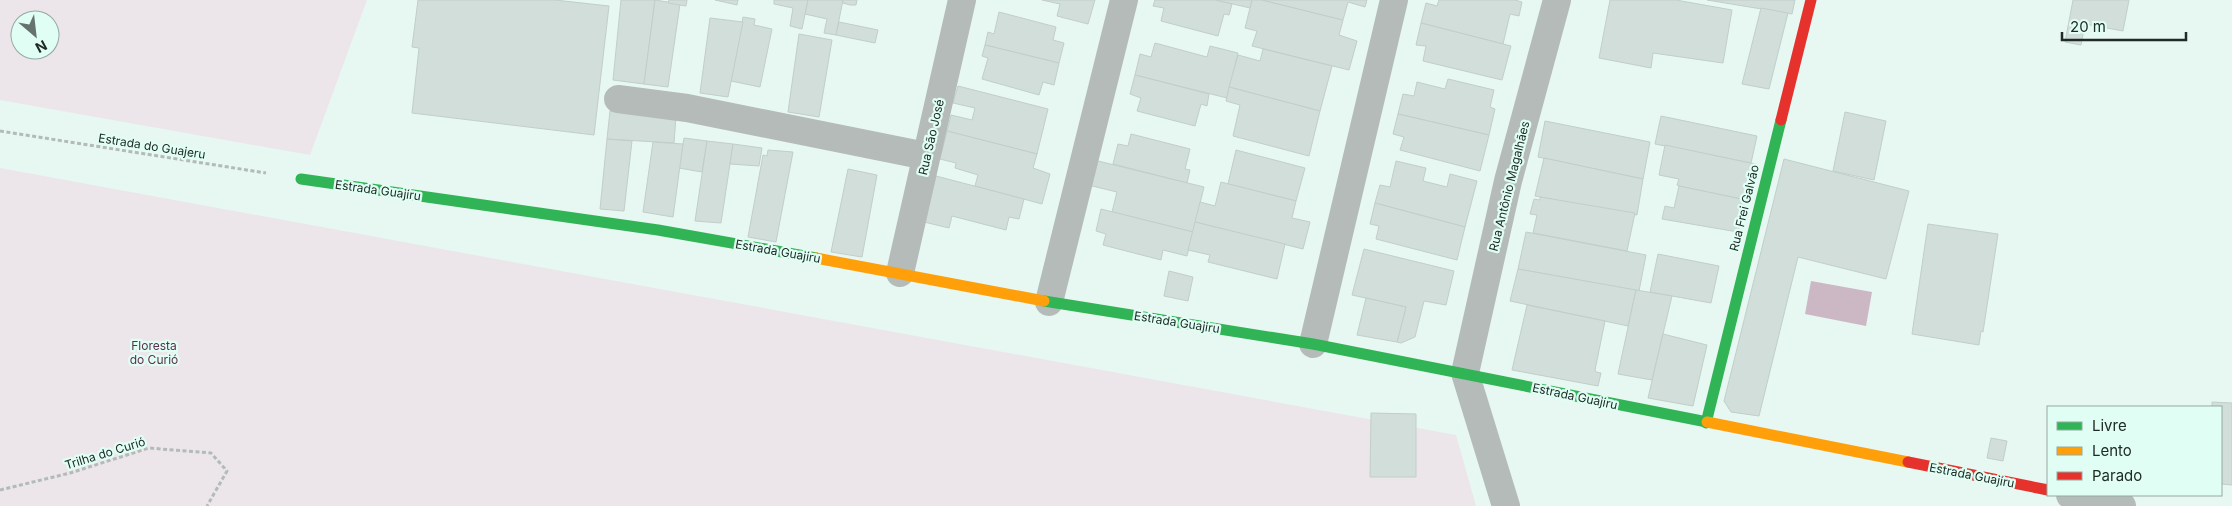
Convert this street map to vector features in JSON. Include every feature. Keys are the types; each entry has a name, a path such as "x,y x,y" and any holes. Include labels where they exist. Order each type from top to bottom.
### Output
{"street":[{"name":"Rua São José","path":"900,273 962,0"},
{"path":"1049,302 1124,0"},
{"path":"1313,344 1394,0"},
{"name":"Rua Antônio Magalhães","path":"1465,373 1508,181 1557,0"},
{"name":"Rua Frei Galvão","path":"1706,423 1811,0"},
{"path":"618,99 687,108 926,156"},
{"name":"Estrada Guajiru","path":"301,179 658,230 900,273 1049,302 1313,344 2047,490"},
{"path":"1465,373 1506,506"},
{"path":"2075,496 2122,506"}],"path":[{"name":"Estrada do Guajeru","path":"0,131 301,179"},
{"name":"Trilha do Curió","path":"0,490 70,473 149,448 211,453 227,471 207,506"}],"green space":[{"path":"0,0 367,0 310,155 0,100"},
{"name":"Floresta do Curió","path":"0,168 1456,435 1476,506 0,506"}],"shaded area":[{"path":"1811,281 1872,292 1866,326 1805,314"}],"building":[{"path":"418,0 555,0 609,6 594,135 412,113 419,48 412,47"},
{"path":"621,0 655,0 644,84 613,80"},
{"path":"655,0 680,4 668,87 644,84"},
{"path":"669,0 687,0 686,6 668,3"},
{"path":"715,0 738,0 737,5"},
{"path":"774,0 808,0 802,29 790,26 793,8 774,4"},
{"path":"808,0 843,0 836,35 824,33 827,19 805,14"},
{"path":"843,0 857,0 856,5 850,5 843,3"},
{"path":"1042,0 1095,0 1088,24 1057,16 1060,4"},
{"path":"1155,0 1216,0 1232,4 1229,15 1224,14 1218,36 1161,21 1164,8 1153,6"},
{"path":"1216,0 1252,0 1250,8"},
{"path":"1252,0 1262,0 1343,20 1339,35 1357,41 1349,70 1252,46 1257,31 1245,28"},
{"path":"1262,0 1367,0 1365,7 1348,2 1343,20"},
{"path":"1439,0 1515,0 1522,2 1519,16 1510,14 1503,44 1421,23 1426,3 1437,6"},
{"path":"1610,0 1676,0 1732,10 1723,63 1653,53 1651,68 1599,58"},
{"path":"1707,0 1795,0 1792,14"},
{"path":"2073,0 2129,0 2123,31 2085,24 2081,45 2065,42"},
{"path":"1761,8 1788,13 1769,89 1742,84"},
{"path":"999,12 1056,27 1053,40 1064,43 1059,63 985,45 988,32 994,34"},
{"path":"743,17 755,19 754,25 772,29 760,87 731,81"},
{"path":"710,18 743,22 728,97 700,93"},
{"path":"839,22 878,30 875,43 836,35"},
{"path":"1421,23 1511,46 1502,80 1423,61 1426,46 1416,45"},
{"path":"799,34 832,40 819,117 788,112"},
{"path":"1155,43 1207,57 1210,46 1238,53 1227,98 1135,75 1140,54 1151,57"},
{"path":"985,45 1059,63 1054,85 1043,82 1039,95 982,79 988,58 982,56"},
{"path":"1263,49 1332,66 1320,111 1229,87 1238,55 1260,61"},
{"path":"1135,75 1209,94 1207,106 1201,104 1195,126 1137,111 1141,98 1130,94"},
{"path":"1448,79 1494,90 1490,107 1495,109 1489,135 1398,114 1403,94 1414,96 1417,82 1445,89"},
{"path":"958,86 1048,109 1037,154 947,131 951,115 972,120 975,108 953,103"},
{"path":"1229,87 1320,111 1309,156 1233,136 1240,105 1226,101"},
{"path":"610,111 676,116 674,143 607,139"},
{"path":"1845,112 1886,121 1874,180 1833,171"},
{"path":"1398,114 1489,135 1480,171 1400,150 1404,137 1393,134"},
{"path":"1661,116 1757,136 1751,163 1655,144"},
{"path":"1545,121 1650,142 1643,179 1538,157"},
{"path":"947,131 1037,154 1033,168 1050,174 1042,204 975,186 978,175 955,168 956,163 940,159"},
{"path":"1131,134 1190,149 1185,169 1190,170 1187,183 1113,164 1118,144 1128,146"},
{"path":"684,138 707,141 702,172 679,168"},
{"path":"607,139 632,141 624,211 600,209"},
{"path":"707,141 733,144 721,223 695,221"},
{"path":"653,142 683,144 673,217 643,212"},
{"path":"733,144 762,148 759,166 730,164"},
{"path":"1665,145 1755,164 1746,200 1679,186 1677,185 1679,179 1659,175"},
{"path":"768,150 793,152 776,242 748,237 763,155 767,156"},
{"path":"1236,150 1305,168 1296,201 1228,184"},
{"path":"1544,158 1643,179 1637,215 1535,196"},
{"path":"1784,159 1909,191 1886,279 1798,257 1759,416 1731,412 1724,401"},
{"path":"1094,160 1204,187 1193,232 1112,212 1117,192 1088,185"},
{"path":"1396,161 1426,168 1423,181 1447,187 1450,174 1477,181 1465,227 1375,203 1380,185 1390,187"},
{"path":"848,169 877,175 862,257 831,252"},
{"path":"936,176 1024,199 1019,219 1009,217 1006,230 952,216 949,228 924,222"},
{"path":"1221,182 1296,201 1292,218 1310,222 1303,249 1195,222 1200,202 1215,206"},
{"path":"1679,186 1746,200 1738,232 1662,219 1665,206 1674,208"},
{"path":"1540,197 1635,213 1627,251 1533,233 1537,215 1530,214 1534,199 1540,200"},
{"path":"1375,203 1465,227 1457,260 1376,239 1379,226 1370,224"},
{"path":"1101,209 1193,232 1187,256 1163,250 1161,260 1103,245 1106,234 1096,231"},
{"path":"1195,222 1285,244 1277,279 1208,262 1210,255 1188,250"},
{"path":"1928,224 1998,234 1983,332 1981,331 1979,345 1912,334"},
{"path":"1526,232 1646,255 1639,291 1518,269"},
{"path":"1364,249 1454,271 1446,305 1424,301 1415,337 1401,343 1397,342 1406,307 1352,295"},
{"path":"1658,254 1719,266 1711,303 1650,292"},
{"path":"1518,269 1636,290 1628,326 1510,301"},
{"path":"1169,271 1193,277 1188,301 1164,296"},
{"path":"1636,290 1672,296 1652,380 1618,374"},
{"path":"1366,298 1406,307 1397,342 1357,335"},
{"path":"1527,305 1605,321 1595,370 1601,373 1598,386 1512,370"},
{"path":"1663,334 1707,345 1693,406 1648,398"},
{"path":"2212,402 2232,403 2232,485 2222,484 2222,406 2212,406"},
{"path":"1371,413 1416,414 1416,477 1370,477"},
{"path":"1991,438 2007,441 2003,461 1987,458"}],"traffic: fast":[{"path":"1706,423 1781,120"},
{"path":"301,179 658,230 816,258"},
{"path":"1044,301 1313,344 1707,422"}],"traffic: slow":[{"path":"816,258 1044,301"},
{"path":"1707,422 1908,462"}],"traffic: jam":[{"path":"1781,120 1811,0"},
{"path":"1908,462 2047,490"}]}
